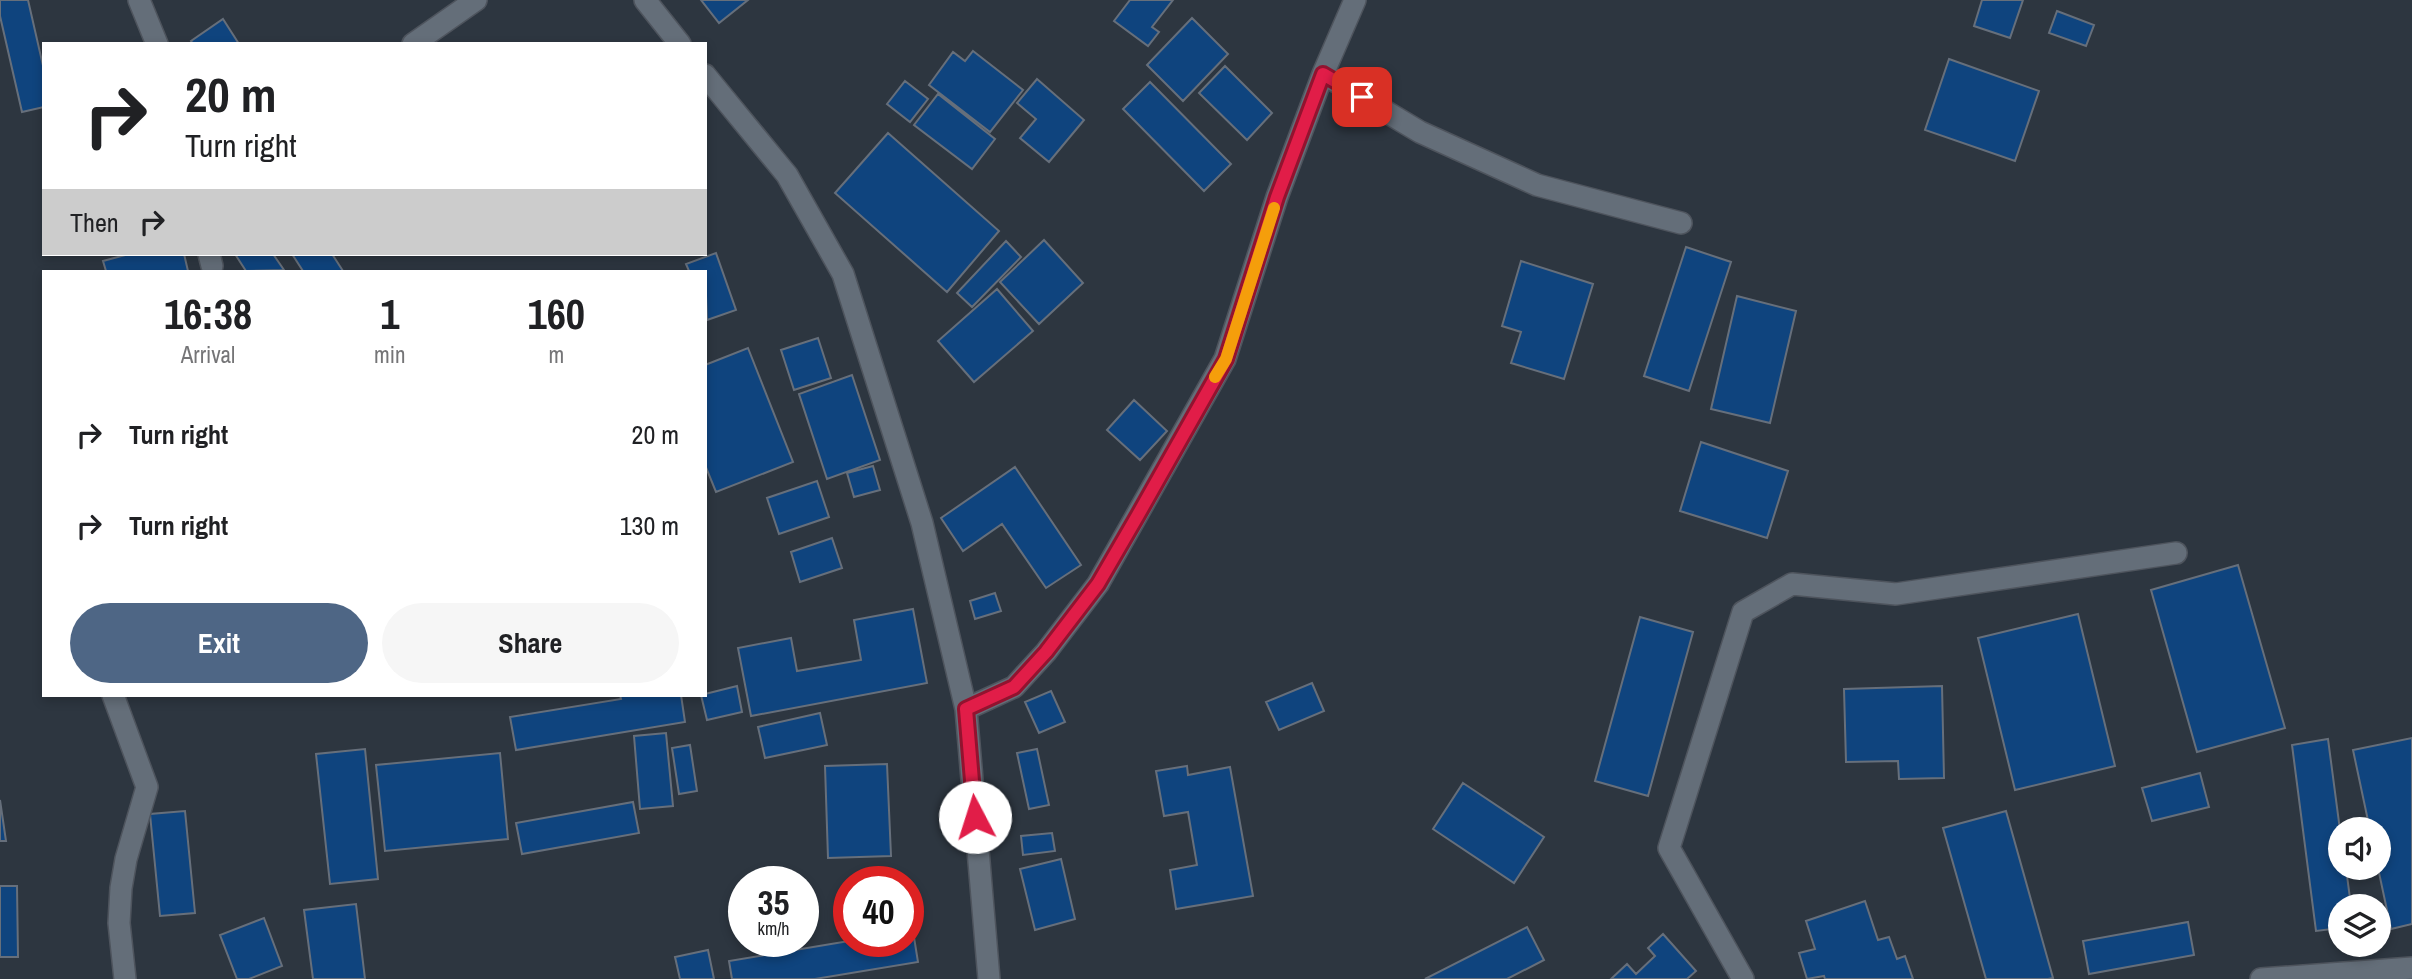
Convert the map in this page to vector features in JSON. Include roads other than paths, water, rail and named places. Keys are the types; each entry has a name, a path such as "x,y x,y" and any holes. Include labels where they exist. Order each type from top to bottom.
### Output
{"street":[{"path":"139,0 156,42"},
{"path":"416,42 476,0"},
{"path":"645,0 678,42"},
{"path":"966,709 1014,687 1046,652 1098,584 1226,359 1277,197 1323,74 1355,0"},
{"path":"1323,74 1420,132 1538,185 1681,223"},
{"path":"707,77 787,176 844,274 922,523 966,709 989,979"},
{"path":"1743,979 1669,848 1743,612 1792,584 1896,594 2176,553"},
{"path":"114,697 147,787 126,859 121,888 119,923 125,979"},
{"path":"2261,979 2412,968"}]}
